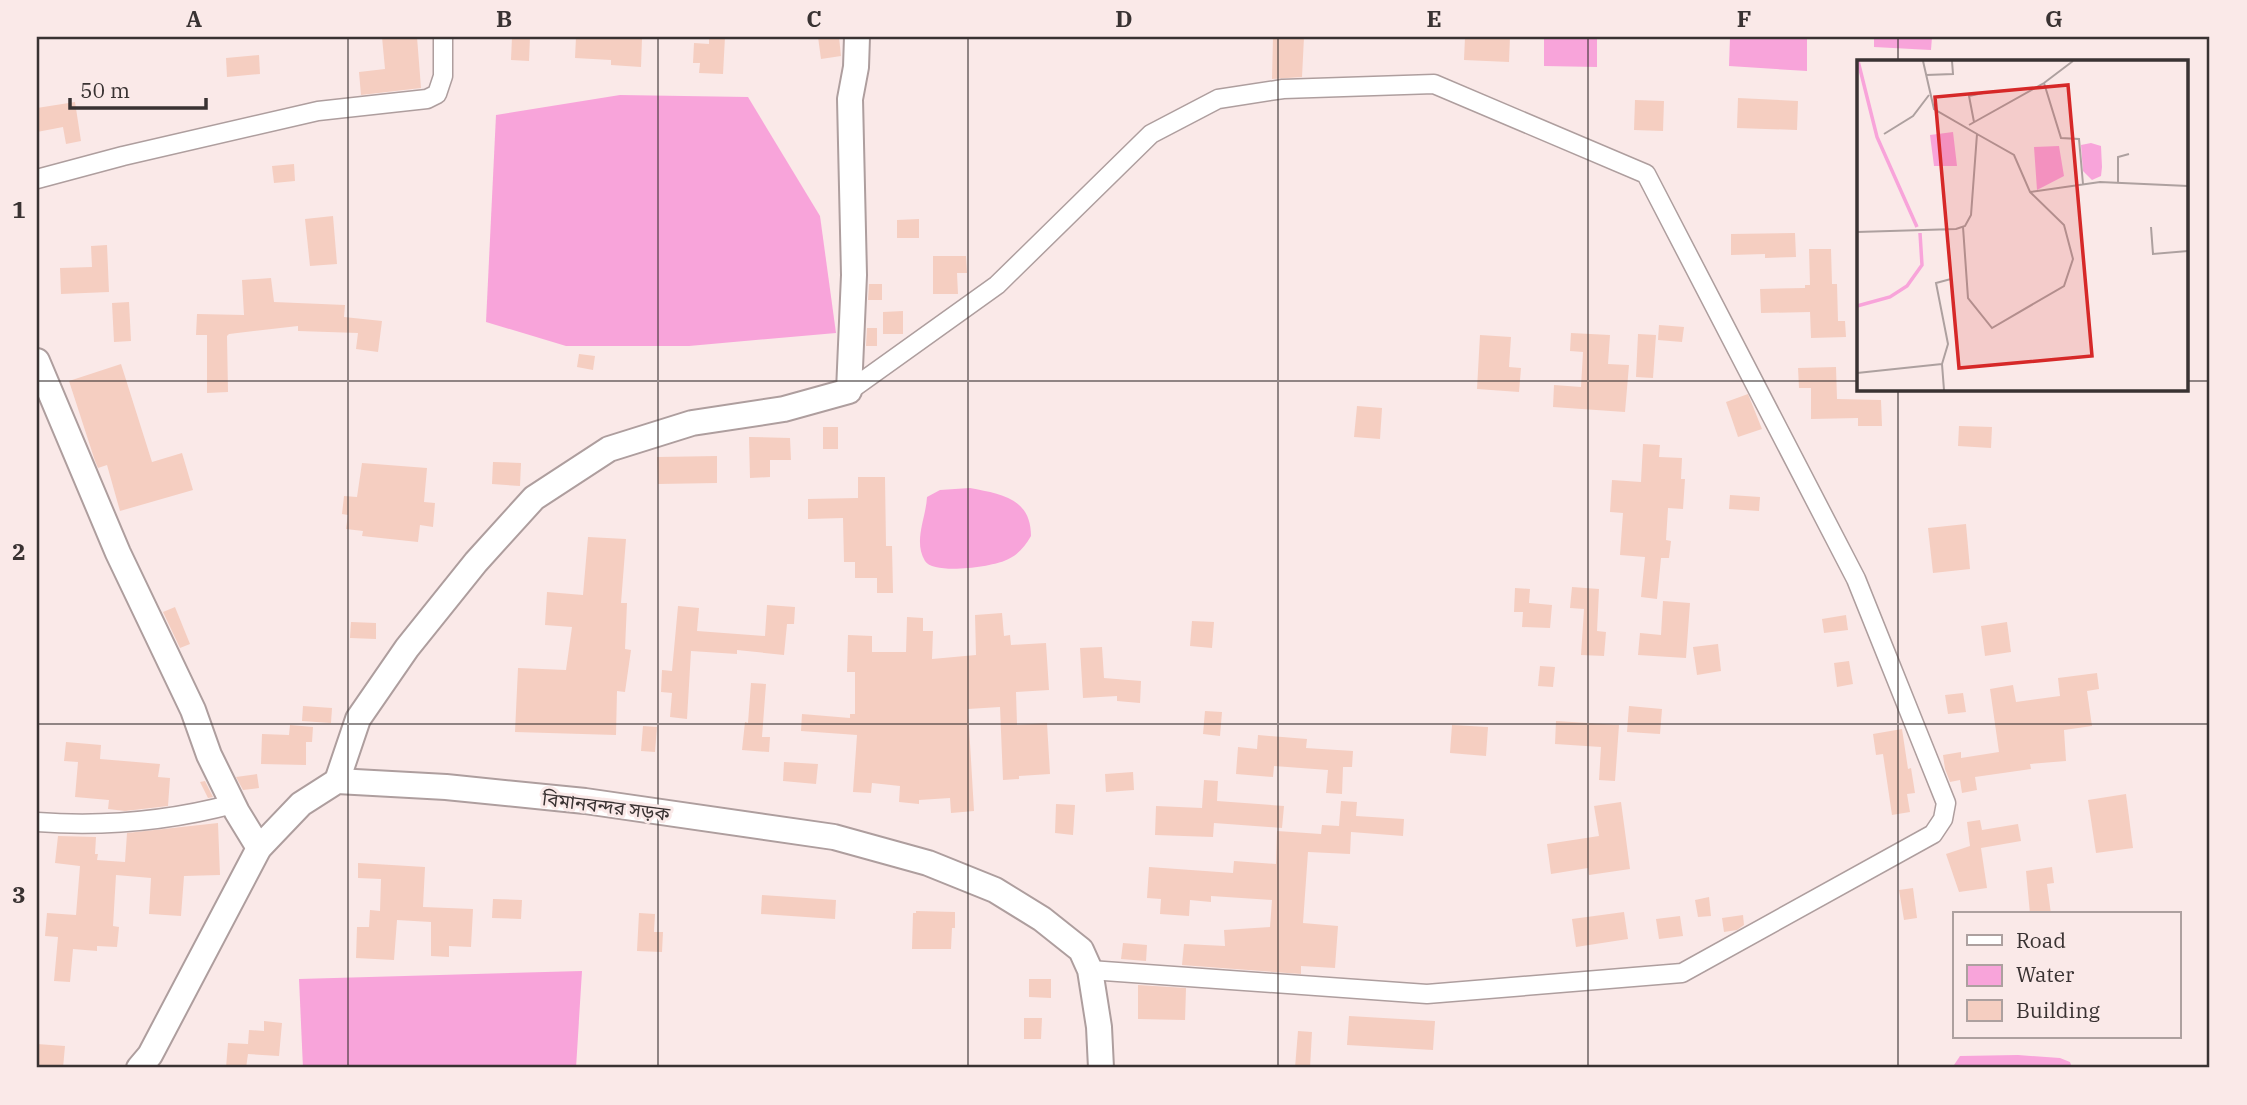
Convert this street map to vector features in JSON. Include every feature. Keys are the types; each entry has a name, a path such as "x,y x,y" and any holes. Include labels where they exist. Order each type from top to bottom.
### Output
{"main road":[{"path":"139,1068 150,1055 259,848 301,804 337,781 358,719 400,658 476,562 534,498 609,449 692,423 783,409 849,391 854,275 850,99 856,67 857,37"},
{"path":"37,361 118,553 192,710 209,755 259,848"},
{"name":"বিমানবন্দর সড়ক","path":"337,781 446,787 585,801 834,837 928,863 995,890 1042,919 1081,950 1090,970 1099,1027 1101,1068"}],"street":[{"path":"37,179 123,156 318,111 427,99 437,94 443,76 443,37"},
{"path":"849,391 997,285 1151,134 1162,128 1218,99 1283,89 1434,84 1646,174 1856,579 1946,803 1942,819 1933,834 1682,973 1427,994 1090,970"},
{"path":"37,822 145,822 192,815 233,804"}],"water":[{"path":"1544,37 1597,37 1597,67 1544,66"},
{"path":"1730,37 1807,37 1807,71 1729,66"},
{"path":"1874,37 1932,37 1931,50 1874,47"},
{"path":"620,95 748,97 820,216 836,333 689,346 566,346 486,322 496,115"},
{"path":"970,488 1003,496 1020,506 1030,523 1031,536 1016,554 997,563 950,569 930,565 925,561 920,546 927,497 940,490"},
{"path":"582,971 576,1068 303,1068 299,979"},
{"path":"2018,1055 2060,1058 2070,1062 2072,1068 1952,1068 1960,1056"}],"building":[{"path":"382,37 417,37 421,88 361,95 359,72 385,69"},
{"path":"512,37 530,37 529,61 511,60"},
{"path":"576,37 642,39 641,67 611,65 611,60 575,58"},
{"path":"709,37 725,37 723,74 699,73 700,63 693,63 694,43 709,44"},
{"path":"818,37 839,37 841,56 821,59"},
{"path":"1273,37 1304,37 1302,77 1272,79"},
{"path":"1465,37 1510,37 1509,62 1464,60"},
{"path":"259,55 260,74 227,77 226,58"},
{"path":"1738,98 1798,101 1797,130 1737,128"},
{"path":"1635,100 1664,101 1663,131 1634,130"},
{"path":"75,102 81,141 66,144 63,127 37,132 37,108"},
{"path":"294,164 295,181 274,183 272,166"},
{"path":"333,216 337,264 310,266 305,219"},
{"path":"919,219 919,238 897,238 897,220"},
{"path":"1795,233 1796,257 1731,255 1731,234"},
{"path":"107,245 109,292 61,294 60,268 92,267 91,246"},
{"path":"1809,249 1831,249 1832,284 1837,284 1838,321 1845,321 1846,337 1811,338 1810,312 1761,313 1760,289 1805,288 1805,285 1810,285"},
{"path":"933,256 966,256 967,273 957,273 958,294 933,294"},
{"path":"271,278 274,302 345,305 344,317 382,321 378,352 356,349 358,333 298,331 298,326 229,334 228,392 207,393 207,335 196,335 197,314 244,315 242,280"},
{"path":"869,284 882,284 882,300 868,300"},
{"path":"129,302 131,341 114,342 112,303"},
{"path":"903,311 903,334 883,334 883,312"},
{"path":"1659,325 1684,327 1682,342 1658,340"},
{"path":"867,328 877,328 877,346 866,346"},
{"path":"1571,333 1610,335 1608,364 1629,365 1625,412 1553,407 1554,385 1581,387 1583,352 1570,351"},
{"path":"1638,334 1656,335 1653,378 1636,377"},
{"path":"1480,335 1511,337 1509,367 1521,368 1519,392 1477,389"},
{"path":"579,354 595,356 593,370 577,367"},
{"path":"121,364 152,462 182,453 193,490 120,511 107,465 98,468 95,461 69,381"},
{"path":"1836,367 1837,399 1881,400 1882,426 1858,426 1858,418 1811,419 1811,388 1799,388 1798,368"},
{"path":"1748,394 1762,429 1738,437 1726,402"},
{"path":"1357,406 1382,408 1380,439 1354,437"},
{"path":"1959,426 1992,427 1991,448 1958,446"},
{"path":"823,427 838,427 838,449 823,449"},
{"path":"749,437 790,438 791,460 770,460 770,477 750,478"},
{"path":"1643,444 1660,445 1659,457 1682,458 1681,479 1685,479 1683,509 1668,508 1666,540 1671,541 1669,558 1661,558 1657,599 1641,597 1645,557 1620,555 1623,513 1610,512 1612,480 1641,482"},
{"path":"717,456 717,483 658,484 657,457"},
{"path":"493,462 521,463 520,486 492,484"},
{"path":"362,463 427,468 424,502 435,503 433,527 420,525 418,542 362,536 363,531 346,529 348,515 342,514 344,496 357,497"},
{"path":"858,477 885,477 886,546 892,546 893,593 877,593 877,578 855,578 855,562 844,562 843,518 808,519 808,499 858,498"},
{"path":"1730,495 1760,497 1759,511 1729,509"},
{"path":"1966,524 1970,569 1933,573 1928,528"},
{"path":"588,537 626,539 621,603 627,603 625,649 631,650 625,692 617,691 616,735 515,732 518,668 566,670 572,627 545,625 547,592 583,595"},
{"path":"1572,587 1599,589 1597,631 1606,632 1604,656 1581,655 1584,609 1570,608"},
{"path":"1515,588 1530,589 1529,603 1552,605 1550,628 1522,627 1523,612 1514,612"},
{"path":"1663,601 1690,603 1686,658 1638,655 1640,633 1661,635"},
{"path":"767,605 795,607 794,624 787,624 784,655 737,650 737,654 691,651 687,719 670,717 672,693 661,692 662,670 672,671 678,606 699,608 697,631 765,636"},
{"path":"175,607 190,644 180,648 163,612"},
{"path":"1002,613 1004,636 1010,635 1011,645 1046,643 1049,690 1016,692 1017,725 1047,723 1050,774 1003,780 1000,707 968,709 974,811 951,813 950,798 919,800 919,804 899,802 900,786 872,783 871,793 853,792 857,735 801,731 802,714 850,718 850,714 855,714 855,672 847,672 848,635 872,636 872,652 906,652 907,617 923,618 923,631 933,631 932,659 976,655 975,615"},
{"path":"1846,615 1848,630 1824,633 1822,619"},
{"path":"1192,621 1214,622 1212,648 1190,646"},
{"path":"351,622 376,623 376,639 350,638"},
{"path":"2007,622 2011,652 1985,656 1981,626"},
{"path":"1718,644 1721,671 1697,675 1693,647"},
{"path":"1102,647 1104,678 1141,681 1140,703 1117,701 1117,696 1083,698 1080,648"},
{"path":"1849,661 1853,684 1837,687 1834,663"},
{"path":"1540,666 1555,667 1553,687 1538,686"},
{"path":"2097,673 2099,689 2087,691 2092,726 2064,730 2066,761 2030,764 2031,769 1975,777 1977,790 1962,793 1960,780 1950,782 1943,755 1961,752 1961,758 1999,752 1990,689 2013,685 2016,702 2060,696 2058,678"},
{"path":"751,683 766,684 762,737 770,737 769,752 742,750 745,722 748,723"},
{"path":"1963,693 1966,712 1948,714 1945,695"},
{"path":"303,706 332,708 331,723 302,721"},
{"path":"1629,706 1662,709 1660,734 1627,732"},
{"path":"1205,711 1222,712 1220,736 1203,734"},
{"path":"1556,721 1619,725 1615,781 1599,780 1601,747 1555,744"},
{"path":"290,725 313,727 312,742 306,742 306,765 261,764 262,734 289,735"},
{"path":"1452,725 1488,727 1486,756 1450,753"},
{"path":"643,726 657,727 655,752 641,751"},
{"path":"1902,729 1915,793 1907,794 1910,812 1892,815 1883,754 1876,755 1873,734"},
{"path":"1258,735 1307,739 1306,748 1353,751 1352,767 1343,767 1342,794 1326,793 1328,770 1274,766 1273,777 1236,774 1238,747 1257,749"},
{"path":"66,742 101,745 100,759 160,764 158,777 170,778 168,806 125,811 108,809 109,800 75,797 78,762 64,761"},
{"path":"784,762 818,764 816,784 783,781"},
{"path":"1133,772 1134,790 1106,792 1105,774"},
{"path":"257,774 259,788 243,790 236,777"},
{"path":"1204,780 1218,781 1217,801 1284,806 1282,828 1214,823 1213,837 1155,835 1156,806 1202,808"},
{"path":"205,781 213,797 208,798 200,782"},
{"path":"2126,794 2133,848 2096,853 2088,800"},
{"path":"1341,801 1357,802 1356,816 1404,819 1403,836 1351,832 1350,854 1308,852 1303,923 1338,926 1335,968 1301,966 1301,974 1182,965 1184,944 1225,946 1224,930 1270,927 1272,900 1211,896 1211,902 1190,900 1189,916 1160,914 1161,899 1147,898 1149,867 1233,873 1234,861 1276,864 1277,831 1321,834 1322,825 1339,826"},
{"path":"1621,802 1630,869 1589,875 1588,868 1551,874 1547,844 1599,836 1594,806"},
{"path":"1056,804 1075,805 1073,835 1055,833"},
{"path":"1980,820 1982,830 2018,824 2021,841 1981,848 1987,888 1959,892 1946,854 1970,846 1967,822"},
{"path":"218,823 220,875 184,876 181,916 149,914 151,878 116,875 113,926 119,927 117,947 97,946 97,951 73,949 70,982 54,981 58,937 45,936 47,913 76,915 80,866 55,863 58,836 96,837 97,860 125,862 127,833"},
{"path":"358,863 425,867 423,907 473,909 471,947 449,946 449,957 431,956 431,922 397,920 394,960 356,958 357,927 369,927 370,910 380,911 381,879 358,878"},
{"path":"2052,867 2054,883 2047,884 2051,912 2030,912 2026,871"},
{"path":"1913,888 1917,918 1904,920 1899,890"},
{"path":"762,895 836,900 835,919 761,914"},
{"path":"1709,897 1711,916 1698,917 1695,900"},
{"path":"493,899 522,900 521,919 492,918"},
{"path":"955,912 951,949 912,949 913,913"},
{"path":"1624,912 1628,939 1576,947 1572,919"},
{"path":"639,913 655,914 654,932 663,932 662,952 637,951"},
{"path":"1743,915 1744,925 1737,930 1724,932 1722,918"},
{"path":"1680,916 1683,936 1659,939 1656,919"},
{"path":"1123,943 1147,945 1146,961 1121,959"},
{"path":"1029,979 1051,979 1051,998 1029,997"},
{"path":"1138,985 1186,988 1185,1020 1138,1019"},
{"path":"1349,1016 1435,1021 1433,1050 1347,1045"},
{"path":"1024,1018 1042,1018 1041,1039 1024,1039"},
{"path":"264,1021 282,1023 279,1056 248,1054 246,1068 226,1068 228,1043 248,1044 249,1030 264,1031"},
{"path":"1298,1031 1312,1032 1310,1068 1295,1068"},
{"path":"37,1044 65,1046 63,1068 37,1068"}]}
